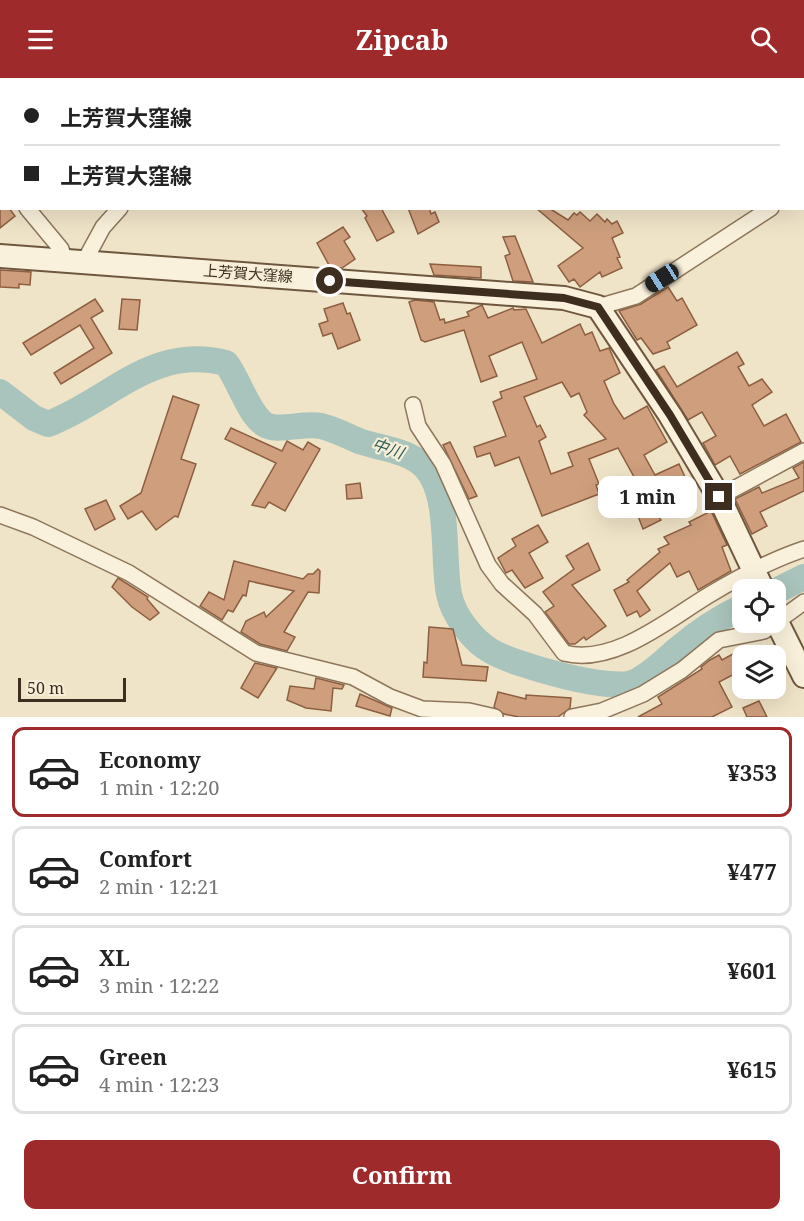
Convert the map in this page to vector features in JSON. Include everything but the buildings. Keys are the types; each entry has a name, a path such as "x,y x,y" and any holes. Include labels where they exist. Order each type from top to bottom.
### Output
{"main road":[{"name":"上芳賀大窪線","path":"0,256 564,298 598,307"},
{"path":"598,307 670,415 719,497 758,579"},
{"path":"782,633 804,676"}],"street":[{"path":"29,210 61,249 75,261 118,210"},
{"path":"598,307 636,296 768,210"},
{"path":"412,405 418,426 443,464 488,565 502,584 535,614 564,653 589,655 626,644 664,626 708,595 732,587"},
{"path":"719,497 804,451"},
{"path":"0,515 33,527 129,573 256,653 353,677 390,697 422,709 469,711 495,717"},
{"path":"758,579 772,560 804,549"},
{"path":"786,615 804,602"},
{"path":"572,717 602,711 643,694 682,670 719,640 754,633"}],"waterway":[{"name":"中川","path":"0,392 34,418 48,424 71,414 133,377 154,368 176,361 200,359 226,363 253,412 269,427 321,426 359,441 411,457 425,467 439,493 449,594 459,619 484,647 503,657 541,670 606,684 635,682 653,671 701,631 732,612"},
{"name":"中川","path":"786,586 804,577"}],"route":[{"path":"330,281 564,298 598,307 670,415 719,497"}]}
